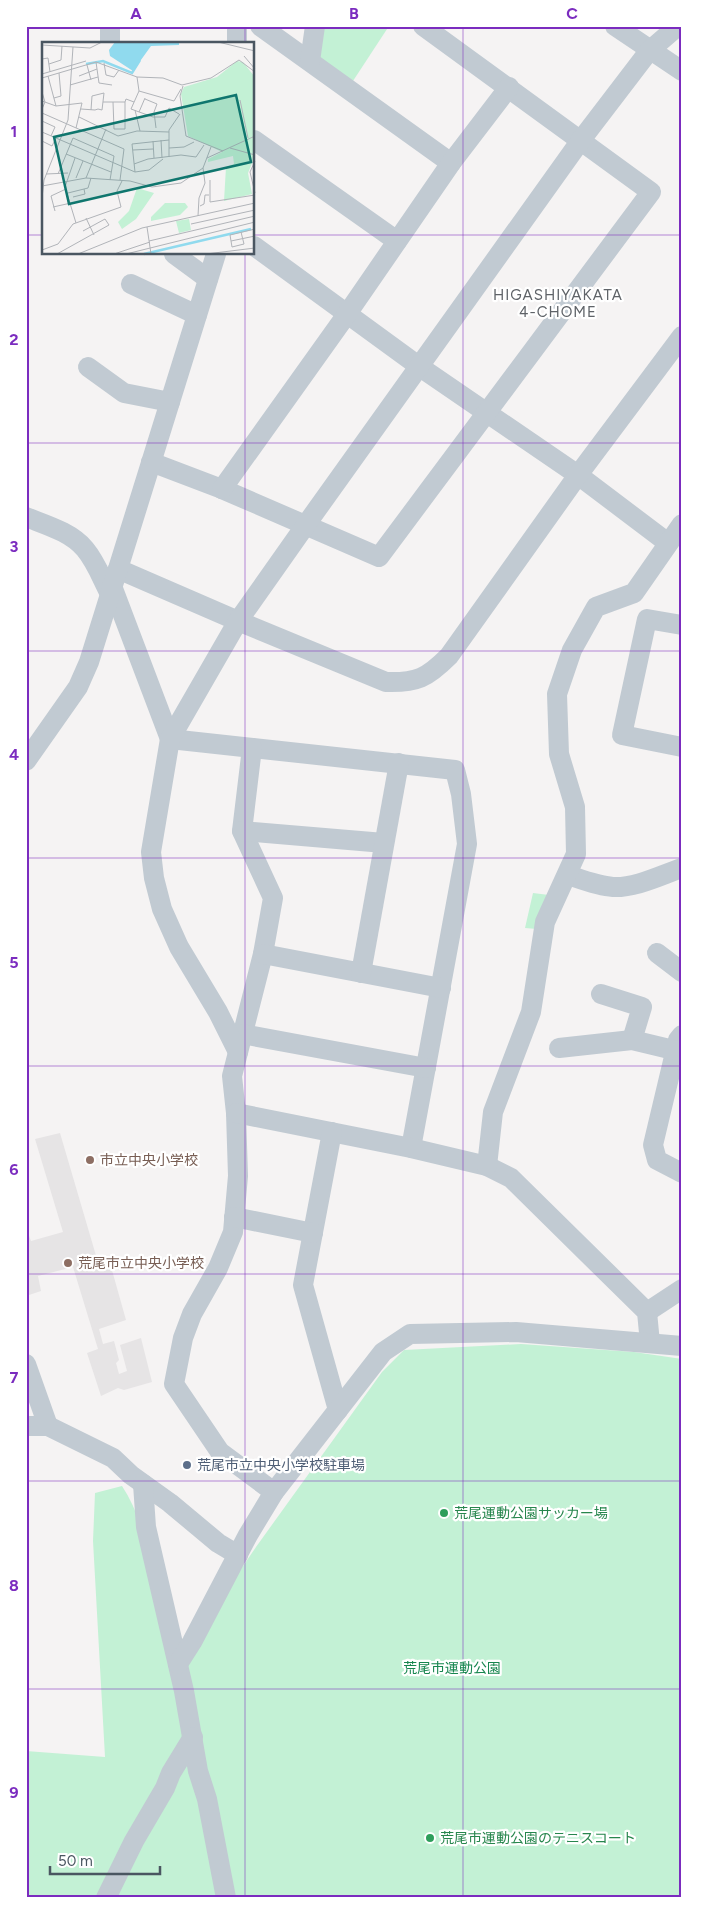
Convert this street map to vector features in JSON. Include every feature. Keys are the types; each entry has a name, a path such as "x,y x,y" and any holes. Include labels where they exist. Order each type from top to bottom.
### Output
{"street":[{"path":"110,26 110,42"},
{"path":"237,26 237,42"},
{"path":"260,26 451,163"},
{"path":"310,61 315,26"},
{"path":"151,462 222,489 379,556 651,192 423,26"},
{"path":"615,26 649,51 682,71"},
{"path":"426,1068 240,1043 218,1012 179,947 162,909 154,878 151,852 170,739 238,621 305,526 581,140 649,51 678,26"},
{"path":"222,489 347,314 451,163 509,87"},
{"path":"255,141 397,241"},
{"path":"255,247 486,414 578,475 668,543"},
{"path":"175,255 208,279"},
{"path":"26,761 78,687 89,662 216,255"},
{"path":"131,284 197,316"},
{"path":"26,517 62,532 84,548 98,569 113,583 238,621 386,682 406,683 425,677 449,656 578,475 682,336"},
{"path":"88,367 124,393 170,402"},
{"path":"488,1166 493,1112 530,1012 545,922 576,854 575,807 559,754 557,694 572,650 596,607 634,593 682,524"},
{"path":"113,583 170,739"},
{"path":"682,625 647,618 622,735 682,747"},
{"path":"170,739 455,770 462,794 467,844 412,1148"},
{"path":"252,748 242,830 273,898 263,954 232,1076 236,1113 238,1176 234,1217 232,1232 218,1268 192,1314 183,1338 174,1384 220,1452 274,1492"},
{"path":"361,973 399,763"},
{"path":"242,830 384,843"},
{"path":"568,875 597,884 615,887 630,885 682,868"},
{"path":"657,953 682,972"},
{"path":"263,954 441,988"},
{"path":"601,994 642,1007 632,1040"},
{"path":"559,1048 632,1040 680,1046 653,1145 657,1160 682,1173"},
{"path":"236,1113 412,1148 488,1166 511,1178 647,1312 650,1343"},
{"path":"332,1132 304,1285 338,1410"},
{"path":"234,1217 313,1233"},
{"path":"647,1312 682,1289"},
{"path":"178,1664 192,1642 248,1535 274,1492 382,1352 410,1334 516,1332 682,1346"},
{"path":"26,1364 48,1426"},
{"path":"26,1426 48,1426 113,1458 218,1543 238,1555"},
{"path":"143,1484 146,1527 178,1664 198,1771 207,1799 226,1898"},
{"path":"106,1898 134,1841 193,1737"}],"shaded area":[{"name":"荒尾市立中央小学校","path":"60,1133 97,1259 108,1256 126,1320 99,1329 103,1344 114,1341 119,1360 116,1363 119,1374 127,1371 120,1345 141,1338 152,1382 124,1390 118,1388 101,1396 87,1353 98,1349 73,1267 38,1276 41,1291 26,1296 26,1228 31,1241 63,1232 35,1139"}],"green space":[{"path":"322,26 389,26 351,84 316,58"},
{"path":"533,893 549,895 537,929 525,928"},
{"name":"荒尾市運動公園","path":"521,1344 634,1352 682,1359 682,1898 26,1898 26,1751 105,1757 93,1541 95,1493 122,1486 133,1505 148,1549 168,1663 228,1588 382,1372 404,1350"}],"place":[{"name":"市立中央小学校","path":"90,1160"},
{"name":"荒尾市立中央小学校","path":"68,1263"},
{"name":"荒尾市立中央小学校駐車場","path":"187,1465"},
{"name":"荒尾運動公園サッカー場","path":"444,1513"},
{"name":"荒尾市運動公園のテニスコート","path":"430,1838"}],"district":[{"name":"HIGASHIYAKATA 4-CHOME","path":"558,304"}]}
